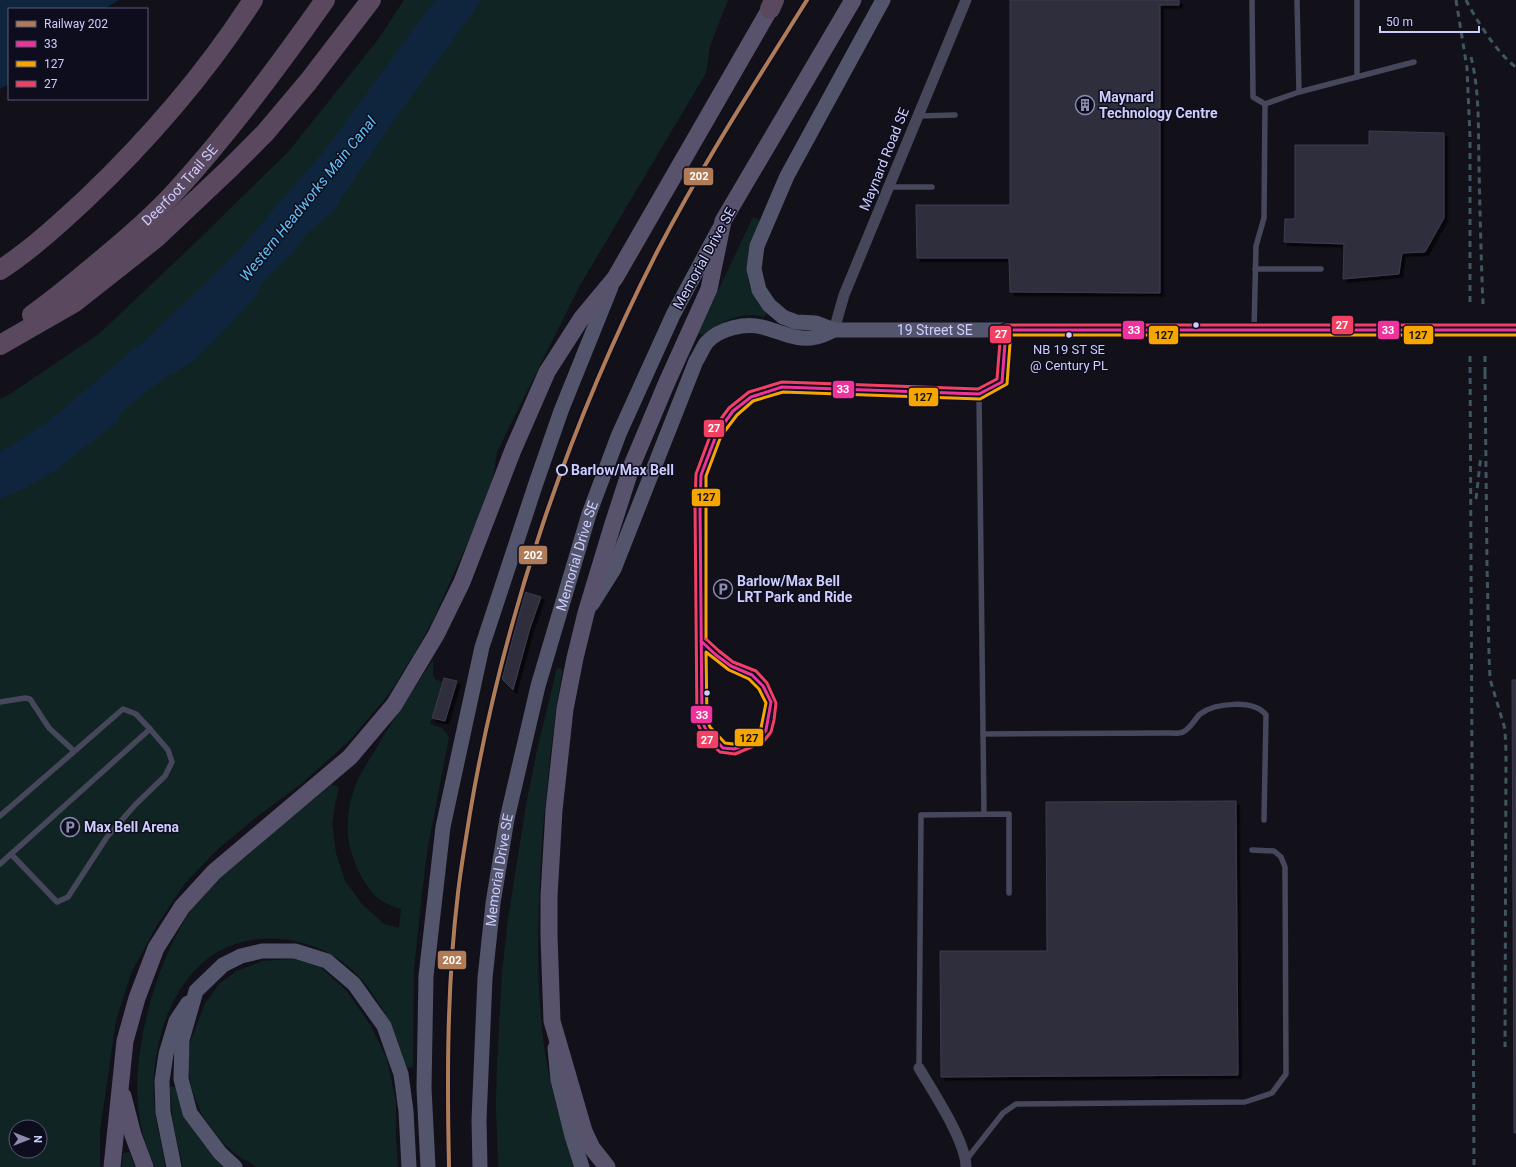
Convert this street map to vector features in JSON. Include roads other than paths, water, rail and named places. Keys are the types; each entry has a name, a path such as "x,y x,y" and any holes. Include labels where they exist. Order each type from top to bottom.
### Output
{"highway":[{"path":"0,270 59,224 143,142 195,80 254,0"},
{"name":"Deerfoot Trail SE","path":"0,336 64,291 150,217 232,126 325,0"},
{"path":"315,73 363,0"},
{"path":"0,345 75,302 156,238 265,133 315,73 371,0"}],"main road":[{"name":"Memorial Drive SE","path":"480,1167 479,1120 485,978 493,902 507,819 538,686 589,514 619,434 673,315 723,221 853,0"},
{"path":"834,330 816,323 796,322 783,317 769,305 759,290 754,269 757,246 787,176 883,0"},
{"path":"428,1167 424,1088 426,976 445,819 482,647 534,486 561,411 615,278 773,3"},
{"path":"582,1167 572,1136 558,1080 552,1021 548,896 554,810 565,709 586,613 632,465 667,382 709,289 723,221"},
{"path":"112,1167 125,1041 137,998 156,948 182,907 214,872 350,757 394,705 436,635 462,582 513,450 547,372 581,319 615,278"},
{"path":"586,613 614,569 696,360 707,342 724,331 742,325 762,328 795,337 816,338 834,330"},
{"name":"19 Street SE","path":"834,330 1516,330"},
{"path":"174,1167 163,1112 162,1082 166,1054 176,1021 196,991 223,965 241,956 262,951 295,951 327,962 354,984 384,1026 401,1074 406,1111 409,1167"},
{"path":"196,991 182,1040 181,1079 190,1113 220,1153 235,1167"},
{"path":"552,1021 584,1131 592,1148 607,1167"},
{"path":"120,1084 133,1135 145,1167"}],"street":[{"name":"Maynard Road SE","path":"834,330 844,295 966,0"},
{"path":"701,641 731,666 752,675 763,686 771,702 766,730 759,739 750,744 734,749 723,748 706,730 702,721 701,641 700,504 701,475 718,432 733,411 751,397 782,387 979,394 1002,382 1006,355 1006,330"},
{"path":"919,1068 961,1143 966,1164"}],"lane":[{"path":"1252,0 1253,97 1264,104"},
{"path":"1297,0 1298,92"},
{"path":"1357,0 1357,77"},
{"path":"1264,104 1298,92 1414,62"},
{"path":"1254,330 1256,246 1264,218 1264,104"},
{"path":"918,116 955,116"},
{"path":"888,187 932,187"},
{"path":"1255,269 1321,269"},
{"path":"979,394 984,814"},
{"path":"0,702 25,698 30,699 49,728 74,751"},
{"path":"983,734 1183,732 1201,714 1215,707 1244,704 1261,709 1266,715 1264,820"},
{"path":"0,816 123,709 136,714 168,750 172,762 165,776 135,804 107,837 68,897 57,902 11,854"},
{"path":"0,864 150,729"},
{"path":"919,1068 921,815 1009,814 1009,893"},
{"path":"966,1164 1003,1113 1016,1104 1245,1102 1272,1093 1286,1074 1285,867 1280,857 1274,851 1252,850"}],"water":[{"path":"0,0 119,0 106,8 8,8 8,85 0,89"},
{"name":"Western Headworks Main Canal","path":"435,0 482,0 397,116 333,211 305,235 294,252 263,282 257,295 221,334 193,361 176,372 168,375 120,413 117,422 55,471 25,488 0,499 0,451 11,446 50,420 153,333 236,253 324,151"}],"railway":[{"path":"1456,0 1467,68 1470,137 1470,305"},
{"path":"1466,0 1475,17 1495,46 1509,62 1516,67"},
{"path":"1471,57 1476,84 1478,111 1483,304"},
{"path":"1470,356 1474,1167"},
{"path":"1485,356 1485,377"},
{"path":"1485,373 1490,679 1505,729 1506,752 1505,1047"},
{"path":"1476,499 1481,455"}],"rail line":[{"name":"202","path":"449,1167 448,1064 450,996 454,927 459,883 470,813 484,740 520,596 542,525 567,455 625,318 657,252 692,188 729,124 807,0"}],"place":[{"name":"Maynard Technology Centre","path":"1085,105"},
{"name":"NB 19 ST SE @ Century PL","path":"1069,335"},
{"name":"Barlow/Max Bell","path":"562,470"},
{"name":"Barlow/Max Bell LRT Park and Ride","path":"723,589"},
{"name":"Max Bell Arena","path":"70,827"}]}
